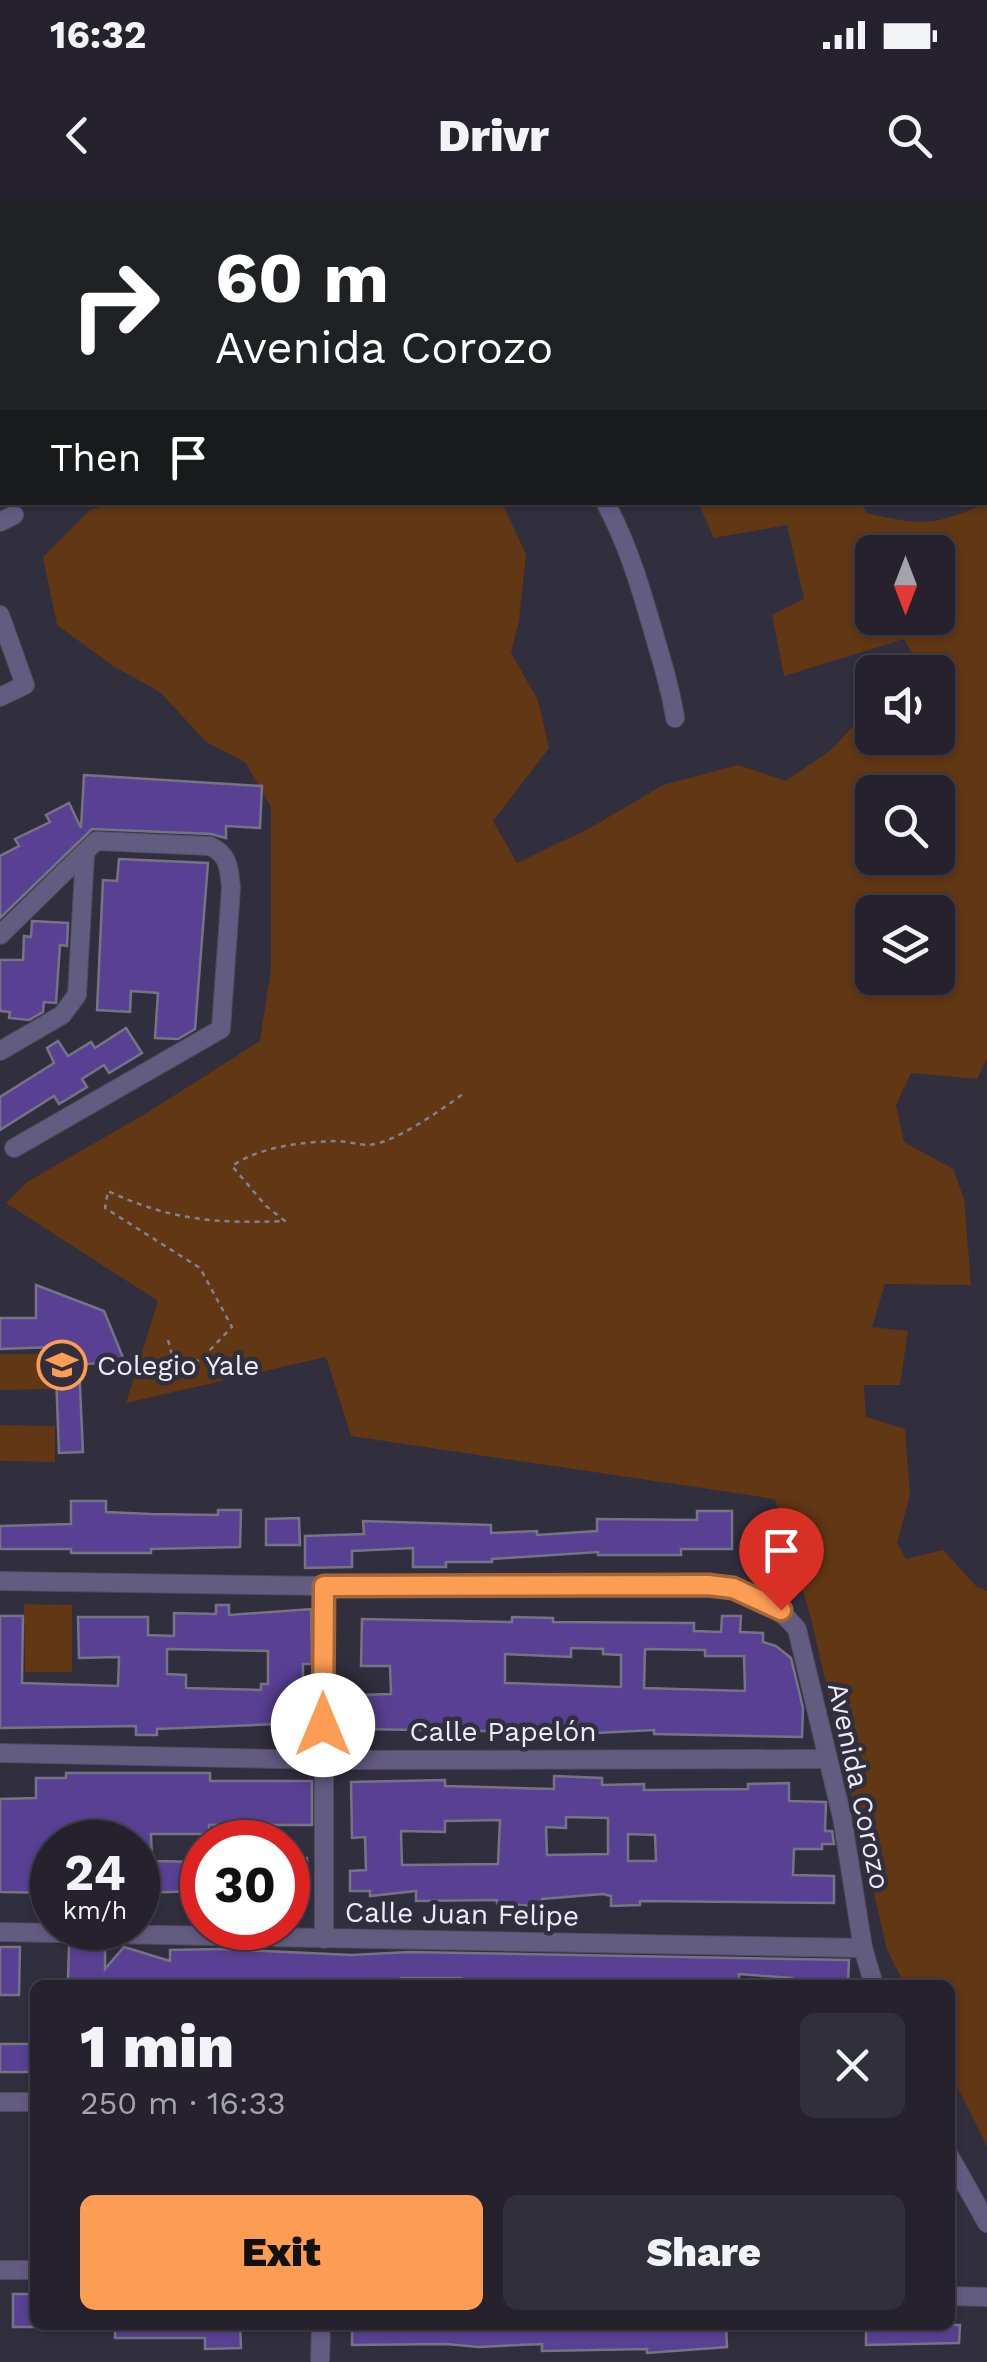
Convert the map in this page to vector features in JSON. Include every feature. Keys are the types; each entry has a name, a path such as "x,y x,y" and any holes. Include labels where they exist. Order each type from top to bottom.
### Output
{"street":[{"path":"607,505 639,583 675,718"},
{"path":"0,615 25,685 0,697"},
{"path":"0,936 96,842 210,846 222,852 229,866 231,888 220,1029 14,1148"},
{"path":"0,1051 62,1015 77,995 85,854"},
{"name":"Avenida Corozo","path":"0,1580 324,1586 708,1585 733,1588 781,1610 797,1629 842,1817 863,1948 873,1980"},
{"path":"324,1586 324,1938"},
{"name":"Calle Papelón","path":"0,1753 323,1760 828,1759"},
{"name":"Calle Juan Felipe","path":"0,1932 863,1948"},
{"path":"0,2102 30,2102"},
{"path":"955,2166 987,2222"},
{"path":"0,2270 30,2270"},
{"path":"955,2296 987,2297"},
{"path":"320,2362 321,2330"}],"path":[{"path":"168,1340 178,1376 207,1354 232,1327 200,1268 105,1208 108,1192 172,1216 229,1223 285,1221 266,1206 232,1166 246,1156 276,1148 340,1141 371,1145 427,1120 464,1094"}],"shaded area":[{"path":"107,505 503,505 526,554 511,653 538,700 549,748 493,821 517,863 590,828 663,785 738,765 786,781 831,750 855,724 855,755 955,755 955,655 913,655 904,639 784,676 772,615 804,599 787,525 714,538 699,505 863,505 866,513 928,522 987,505 987,1059 977,1079 911,1073 896,1105 904,1142 953,1169 964,1199 971,1285 885,1284 872,1327 908,1331 900,1385 864,1385 866,1417 905,1429 910,1495 897,1543 906,1559 943,1550 977,1587 987,1591 987,2146 955,2083 955,1980 902,1980 887,1950 811,1618 775,1499 351,1436 326,1357 126,1403 158,1301 6,1203 27,1182 260,1041 271,969 271,807 245,762 206,742 160,692 113,666 57,625 43,557 90,510"},
{"path":"0,1354 50,1354 51,1389 0,1390"},
{"path":"0,1425 55,1426 55,1462 0,1461"},
{"path":"24,1604 72,1605 72,1672 25,1672"}],"building":[{"path":"84,775 262,786 260,828 226,826 226,838 92,829 0,918 0,856 19,846 15,839 50,822 46,815 69,803 81,828"},
{"path":"119,859 208,863 195,1029 178,1039 155,1038 158,993 131,991 130,1012 97,1010 103,880 117,881"},
{"path":"32,921 68,923 67,946 60,945 56,1003 44,1002 43,1012 29,1020 9,1018 10,1012 0,1011 0,960 23,960 24,936 31,937"},
{"path":"126,1028 142,1053 109,1073 104,1065 82,1079 87,1087 59,1104 54,1096 0,1130 0,1097 54,1063 47,1048 58,1041 68,1056 91,1042 95,1048"},
{"path":"36,1285 104,1311 124,1360 79,1365 83,1452 59,1453 55,1347 0,1349 0,1318 36,1318"},
{"path":"71,1501 106,1501 106,1512 218,1515 218,1510 241,1510 240,1547 151,1549 151,1553 0,1549 0,1526 71,1524"},
{"path":"697,1511 732,1511 732,1549 681,1549 681,1555 598,1552 413,1567 413,1548 352,1551 352,1567 305,1568 305,1536 364,1534 363,1521 491,1525 491,1533 537,1531 537,1535 597,1531 597,1519 697,1520"},
{"path":"299,1518 300,1545 266,1545 266,1519"},
{"path":"216,1605 229,1605 229,1615 311,1609 312,1664 303,1664 303,1723 157,1729 157,1735 136,1735 136,1726 0,1728 0,1616 23,1616 22,1683 118,1686 119,1657 79,1658 78,1617 148,1617 148,1635 174,1636 174,1613 216,1614","holes":["167,1649 268,1651 268,1684 261,1684 261,1690 186,1688 186,1675 167,1674"]},
{"path":"722,1616 741,1616 740,1632 763,1633 763,1642 791,1658 803,1708 802,1737 654,1734 654,1730 596,1733 357,1729 356,1695 391,1694 390,1666 361,1666 362,1619 512,1622 512,1617 553,1618 553,1622 694,1623 694,1631 721,1632","holes":["571,1648 603,1649 603,1654 621,1655 621,1687 505,1683 505,1654 571,1657","645,1649 705,1650 705,1656 744,1656 745,1691 644,1688"]},
{"path":"66,1773 210,1773 210,1781 312,1781 312,1825 310,1820 180,1820 180,1834 160,1834 160,1820 30,1820 30,1893 0,1892 0,1799 36,1798 36,1778 66,1778"},
{"path":"554,1776 602,1778 602,1785 644,1784 644,1790 748,1789 748,1784 789,1783 789,1801 826,1802 825,1831 832,1831 834,1844 822,1844 822,1849 794,1849 793,1875 834,1876 834,1903 640,1901 640,1905 611,1906 611,1896 603,1894 542,1899 542,1906 497,1904 497,1900 416,1901 416,1891 370,1896 370,1891 350,1891 350,1871 366,1870 365,1837 352,1838 351,1782 445,1780 445,1786 554,1789","holes":["566,1817 608,1818 608,1854 547,1855 546,1827 566,1828","500,1820 498,1864 402,1865 401,1831 445,1832 445,1821","628,1834 655,1835 656,1861 628,1861"]},
{"path":"160,1861 180,1862 180,1892 160,1892"},
{"path":"0,1947 20,1947 19,1995 0,1995"},
{"path":"69,1950 105,1950 105,1969 121,1950 170,1961 170,1950 180,1950 849,1960 848,1980 792,1980 739,1974 739,1980 69,1980"},
{"path":"0,2044 30,2044 30,2072 0,2072"},
{"path":"13,2294 30,2294 30,2327 13,2327"},
{"path":"955,2325 960,2325 959,2343 866,2345 866,2330 955,2330"},
{"path":"115,2330 240,2330 241,2348 205,2349 205,2338 115,2338"},
{"path":"352,2330 726,2330 727,2347 647,2353 647,2349 542,2351 542,2344 352,2345"}],"place":[{"name":"Colegio Yale","path":"62,1365"}],"route":[{"path":"323,1725 324,1586 708,1585 733,1588 781,1610"}]}
